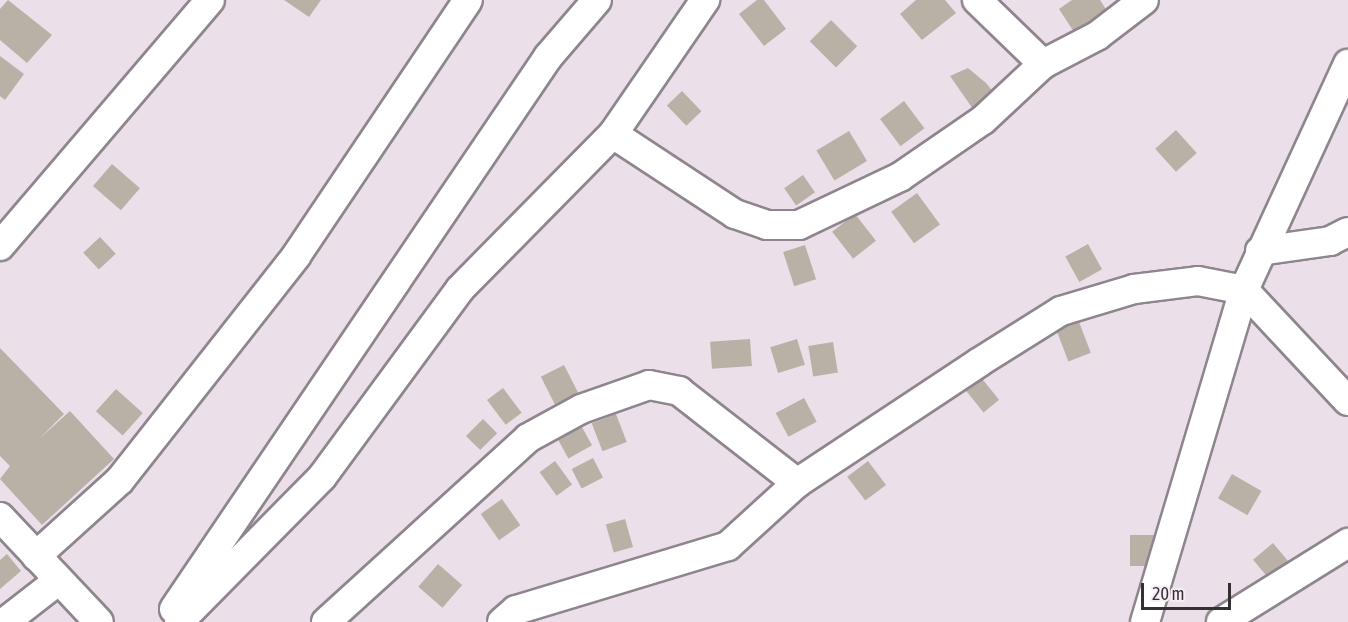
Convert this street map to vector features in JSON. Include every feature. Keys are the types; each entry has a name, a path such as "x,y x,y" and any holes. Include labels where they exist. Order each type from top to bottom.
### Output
{"street":[{"path":"0,246 210,0"},
{"path":"36,556 120,480 296,256 468,0"},
{"path":"165,622 548,57 597,0"},
{"path":"178,622 322,477 460,289 613,134 705,0"},
{"path":"977,0 1043,64"},
{"path":"613,134 735,214 767,225 799,225 900,177 983,120 1043,64 1126,5"},
{"path":"1145,622 1244,290 1348,64"},
{"path":"1260,251 1330,241 1348,232"},
{"path":"502,622 516,610 728,546 797,483 1061,311 1134,289 1198,281 1244,290 1348,401"},
{"path":"326,622 528,438 581,409 649,385 679,391 797,483"},
{"path":"0,517 99,622"},
{"path":"1221,622 1348,543"},
{"path":"4,622 59,580"}],"building":[{"path":"8,0 52,35 27,63 0,40 0,9"},
{"path":"284,0 321,0 309,17"},
{"path":"757,0 764,0 786,29 764,46 739,14"},
{"path":"916,0 945,0 956,13 922,40 900,14"},
{"path":"1072,0 1100,0 1109,14 1076,35 1059,9"},
{"path":"831,20 857,46 836,67 810,41"},
{"path":"0,56 24,74 5,100 0,96"},
{"path":"968,68 986,83 999,99 973,109 950,76"},
{"path":"682,91 701,111 686,126 667,106"},
{"path":"904,101 924,128 901,146 880,119"},
{"path":"1176,130 1197,153 1176,172 1155,149"},
{"path":"849,131 867,161 834,181 816,151"},
{"path":"112,164 140,188 121,210 93,186"},
{"path":"803,175 815,192 796,205 784,188"},
{"path":"917,193 940,225 914,243 891,212"},
{"path":"855,214 876,241 853,259 832,232"},
{"path":"100,237 116,254 99,270 83,253"},
{"path":"1088,244 1102,269 1079,282 1065,257"},
{"path":"805,245 816,279 794,286 783,252"},
{"path":"1079,322 1091,353 1068,361 1057,331"},
{"path":"750,339 752,366 712,369 710,342"},
{"path":"797,339 805,365 778,373 770,347"},
{"path":"833,342 838,373 813,377 808,346"},
{"path":"0,348 64,414 39,439 70,411 114,459 42,525 0,479 10,466 0,456"},
{"path":"564,365 578,393 555,404 541,377"},
{"path":"979,375 999,400 984,412 963,388"},
{"path":"503,388 522,413 506,425 487,400"},
{"path":"116,389 143,413 123,435 96,411"},
{"path":"804,398 817,422 788,437 776,413"},
{"path":"616,414 627,442 602,451 592,423"},
{"path":"483,419 497,433 480,450 466,436"},
{"path":"578,420 592,445 568,458 554,433"},
{"path":"593,458 603,478 582,488 572,469"},
{"path":"555,461 572,484 557,496 540,472"},
{"path":"868,461 886,485 865,501 847,477"},
{"path":"1232,474 1261,491 1247,515 1218,498"},
{"path":"502,499 520,525 499,540 481,514"},
{"path":"625,519 633,547 614,552 606,525"},
{"path":"1130,535 1170,535 1170,566 1130,566"},
{"path":"1273,543 1298,573 1278,590 1253,560"},
{"path":"7,554 21,571 0,589 0,560"},
{"path":"438,564 462,585 442,608 418,587"}]}
